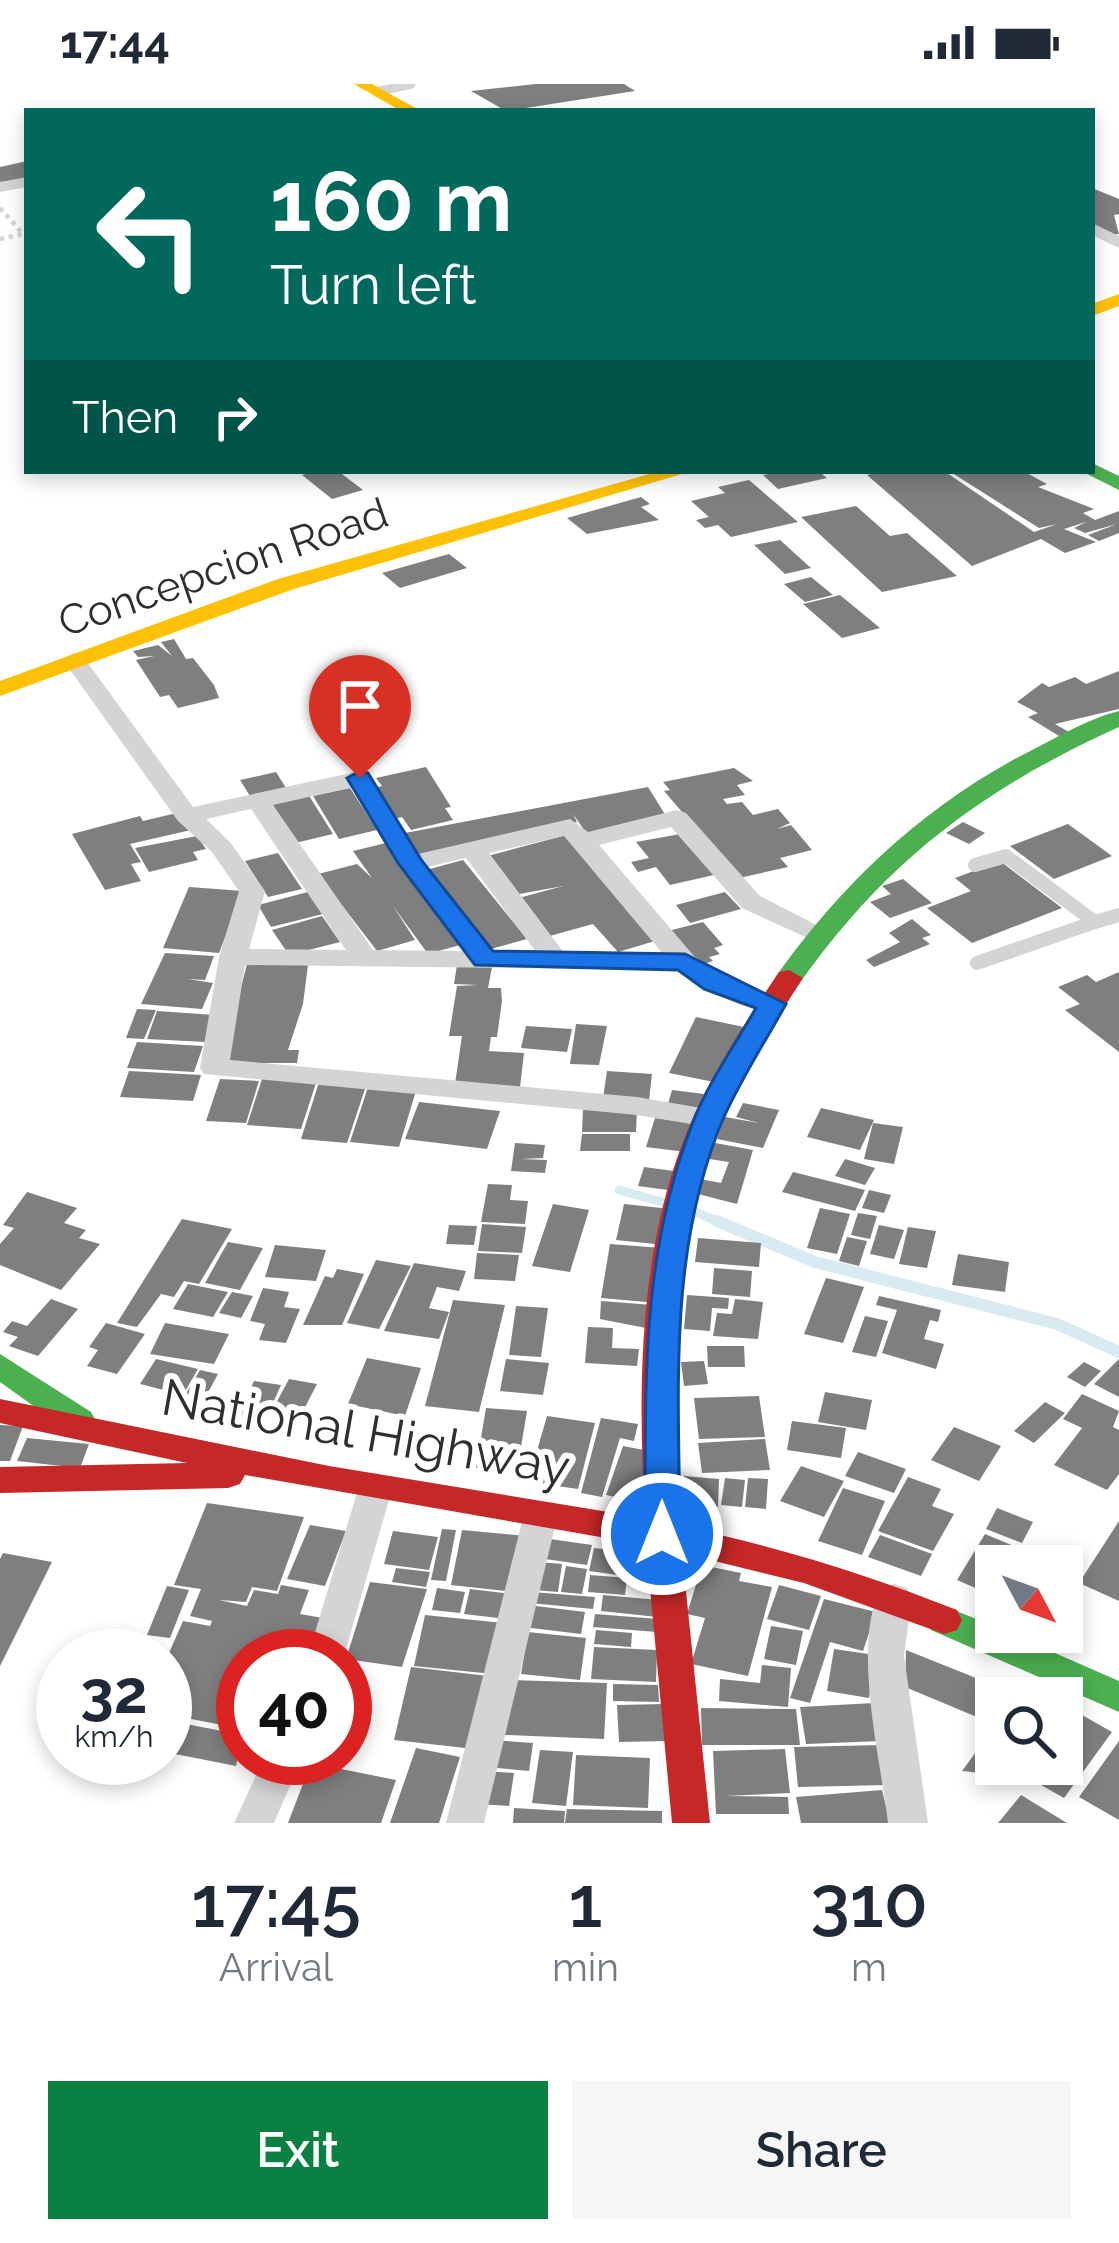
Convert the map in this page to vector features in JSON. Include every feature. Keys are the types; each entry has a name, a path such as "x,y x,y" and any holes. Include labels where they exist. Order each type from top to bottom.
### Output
{"main road":[{"path":"369,88 406,108"},
{"name":"Concepcion Road","path":"0,688 363,560 671,474"},
{"path":"691,1823 662,1534 663,1305 678,1213 709,1118 772,1004 832,913 924,824 1069,739 1119,718"},
{"path":"0,1366 93,1431"},
{"name":"National Highway","path":"0,1411 294,1473 662,1534 808,1568 893,1598 1119,1697"},
{"path":"0,1480 294,1473"}],"street":[{"path":"74,660 187,817 221,847 252,891 233,957 214,1068 637,1106 709,1118"},
{"path":"187,817 360,778 411,863 485,959"},
{"path":"258,801 364,958"},
{"path":"582,841 677,818 751,902 821,934"},
{"path":"411,863 570,827 685,962 713,983 772,1004"},
{"path":"472,850 556,960"},
{"path":"233,957 685,962"},
{"path":"334,1629 376,1486"},
{"path":"465,1823 542,1514"},
{"path":"893,1598 886,1656 908,1823"},
{"path":"254,1823 271,1785"}],"lane":[{"path":"369,88 411,84"},
{"path":"975,865 1006,856 1095,922"},
{"path":"976,963 1119,915"}],"path":[{"path":"0,208 23,234 0,239"}],"building":[{"path":"536,84 624,84 635,91 501,108 471,91"},
{"path":"24,162 24,179 0,182 0,167"},
{"path":"1095,189 1119,199 1119,214 1114,215 1119,234 1110,235 1095,225"},
{"path":"342,474 363,490 332,499 302,475"},
{"path":"822,474 827,478 778,489 763,475"},
{"path":"948,474 1034,532 1057,524 1039,528 954,474 1029,474 1047,484 1038,487 1094,509 1083,513 1095,520 1119,511 1119,533 1099,541 1088,535 1117,524 1085,533 1074,528 1086,522 1064,529 1096,542 1065,553 1041,539 972,566 867,475"},
{"path":"749,480 798,522 731,537 718,525 705,528 696,520 709,517 691,501 725,493 718,487"},
{"path":"641,497 650,504 641,507 659,520 587,534 567,518"},
{"path":"856,506 890,536 907,533 957,576 882,592 801,517"},
{"path":"780,540 811,568 785,574 754,545"},
{"path":"449,554 467,568 400,588 382,573"},
{"path":"811,577 833,595 805,602 784,584"},
{"path":"840,595 880,628 842,638 803,604"},
{"path":"174,639 186,659 193,658 214,685 219,698 178,708 169,695 160,697 136,660 154,656 138,657 133,651 158,645 172,656 161,642"},
{"path":"1119,671 1119,709 1055,724 1069,732 1059,736 1028,717 1038,713 1017,702 1042,683 1049,687 1075,677 1086,684"},
{"path":"426,767 451,807 445,808 453,820 411,830 402,817 392,820 371,789 382,786 376,778"},
{"path":"734,768 753,781 737,785 745,795 723,799 727,804 742,802 753,815 778,809 790,823 777,829 791,825 812,850 780,858 788,867 739,878 664,791 670,790 663,782"},
{"path":"276,772 286,788 250,796 240,780"},
{"path":"648,787 666,816 587,834 573,814 577,822 422,859 405,833"},
{"path":"350,788 377,830 339,839 313,796"},
{"path":"308,794 333,834 295,843 271,802"},
{"path":"181,812 191,830 130,844 141,862 131,864 141,881 105,890 72,834 140,816 143,821"},
{"path":"963,822 985,833 969,844 946,833"},
{"path":"1068,824 1112,856 1054,879 1010,846"},
{"path":"570,834 655,941 618,952 593,924 546,937 515,899 563,886 514,895 484,857"},
{"path":"680,834 718,874 670,885 656,867 638,872 631,862 649,858 636,842"},
{"path":"197,836 206,849 193,852 198,860 149,872 135,848"},
{"path":"390,842 467,943 428,954 393,906 415,940 377,951 318,874 357,864 372,878 353,851"},
{"path":"278,853 302,889 268,897 245,861"},
{"path":"463,860 527,939 487,950 426,870"},
{"path":"1000,861 1062,908 972,943 927,908 971,891 955,878"},
{"path":"903,879 932,903 890,918 870,902 891,894 882,886"},
{"path":"189,887 243,891 219,953 163,948"},
{"path":"308,892 323,914 271,927 258,905"},
{"path":"725,892 741,909 690,923 676,905"},
{"path":"322,916 340,942 289,955 272,930"},
{"path":"912,919 931,935 922,938 930,944 874,967 866,960 900,942 889,933"},
{"path":"703,922 723,945 714,948 720,954 709,957 713,961 697,966 668,931"},
{"path":"165,953 214,956 205,980 188,979 213,983 202,1009 141,1004"},
{"path":"247,964 308,965 303,1004 288,1050 299,1050 297,1063 222,1063"},
{"path":"457,965 492,967 488,988 501,988 502,1001 497,1037 491,1037 489,1051 524,1053 520,1087 455,1084 462,1036 449,1036 457,986 478,985 454,984"},
{"path":"1119,972 1119,1052 1065,1010 1080,1004 1058,987 1087,975 1096,982"},
{"path":"137,1009 156,1010 144,1039 126,1038"},
{"path":"157,1011 215,1015 206,1042 147,1039"},
{"path":"696,1017 744,1027 719,1083 669,1073"},
{"path":"576,1024 607,1026 599,1065 570,1064"},
{"path":"526,1026 572,1029 567,1052 521,1048"},
{"path":"137,1042 203,1046 194,1072 127,1068"},
{"path":"129,1071 201,1075 193,1101 120,1097"},
{"path":"607,1071 652,1074 649,1100 603,1098"},
{"path":"263,1076 317,1080 301,1129 247,1125"},
{"path":"220,1079 259,1081 246,1123 206,1121"},
{"path":"320,1079 367,1083 347,1143 301,1139"},
{"path":"368,1087 416,1091 399,1147 350,1142"},
{"path":"672,1090 704,1094 699,1111 667,1107"},
{"path":"419,1102 500,1111 487,1149 405,1139"},
{"path":"743,1103 779,1110 763,1148 717,1139 725,1117 759,1123 736,1117"},
{"path":"821,1108 874,1120 860,1150 807,1137"},
{"path":"583,1110 637,1110 636,1132 582,1132"},
{"path":"655,1118 694,1123 686,1152 646,1147"},
{"path":"873,1123 903,1127 894,1164 864,1159"},
{"path":"582,1134 630,1134 630,1151 580,1151"},
{"path":"710,1142 753,1150 737,1204 694,1193 700,1179 721,1183 729,1162 703,1158"},
{"path":"515,1143 545,1145 543,1158 521,1159 547,1160 545,1173 511,1171"},
{"path":"845,1159 875,1168 865,1185 835,1176"},
{"path":"644,1167 674,1171 668,1190 638,1186"},
{"path":"793,1172 865,1190 855,1211 782,1192"},
{"path":"488,1184 512,1185 510,1200 528,1201 525,1224 481,1222"},
{"path":"869,1190 891,1195 884,1213 862,1208"},
{"path":"27,1192 77,1208 64,1223 86,1230 79,1238 100,1244 61,1290 0,1265 0,1244 14,1228 3,1225"},
{"path":"553,1204 589,1210 570,1272 532,1266"},
{"path":"624,1204 671,1209 665,1245 616,1240"},
{"path":"820,1208 850,1214 837,1254 807,1248"},
{"path":"858,1213 877,1216 870,1239 851,1235"},
{"path":"182,1219 232,1229 199,1284 184,1281 174,1297 161,1294 137,1327 117,1323"},
{"path":"482,1224 526,1227 522,1253 478,1251"},
{"path":"449,1225 477,1226 474,1245 446,1244"},
{"path":"879,1225 904,1230 894,1259 870,1254"},
{"path":"908,1227 936,1231 927,1268 899,1264"},
{"path":"847,1237 867,1241 859,1266 839,1261"},
{"path":"698,1238 761,1243 759,1267 695,1262"},
{"path":"228,1242 263,1248 240,1290 205,1283"},
{"path":"610,1244 662,1248 658,1303 601,1298"},
{"path":"275,1245 326,1250 316,1281 265,1277"},
{"path":"477,1253 519,1255 515,1281 474,1279"},
{"path":"958,1254 1009,1262 1005,1292 952,1285"},
{"path":"376,1260 411,1266 379,1329 347,1323"},
{"path":"414,1263 466,1271 459,1291 437,1287 429,1308 449,1312 439,1339 384,1331"},
{"path":"714,1268 752,1271 750,1297 712,1294"},
{"path":"337,1269 364,1274 342,1325 303,1325 325,1276 333,1278"},
{"path":"826,1278 864,1287 843,1343 804,1334"},
{"path":"188,1284 228,1292 213,1317 173,1309"},
{"path":"263,1288 289,1292 284,1307 300,1309 286,1343 259,1340 265,1324 250,1321"},
{"path":"232,1292 253,1296 241,1318 219,1313"},
{"path":"687,1295 729,1298 728,1309 712,1308 710,1331 684,1329"},
{"path":"879,1296 941,1310 938,1322 930,1320 924,1339 944,1344 936,1369 882,1353 897,1310 876,1305"},
{"path":"51,1299 78,1309 38,1356 9,1346 18,1337 3,1332 12,1321 27,1326"},
{"path":"735,1299 763,1302 758,1339 713,1336 717,1313 732,1314"},
{"path":"453,1300 505,1305 479,1412 425,1406"},
{"path":"601,1301 653,1305 651,1329 600,1319"},
{"path":"516,1306 548,1308 541,1357 509,1355"},
{"path":"865,1316 888,1321 876,1357 852,1352"},
{"path":"106,1323 145,1334 117,1374 87,1366 98,1350 89,1347"},
{"path":"165,1323 229,1334 214,1364 150,1354"},
{"path":"588,1327 613,1328 612,1348 639,1349 637,1366 585,1363"},
{"path":"707,1346 744,1346 745,1367 708,1367"},
{"path":"367,1358 421,1368 405,1416 348,1404"},
{"path":"156,1359 198,1369 183,1395 140,1384"},
{"path":"506,1359 549,1363 543,1395 500,1391"},
{"path":"1119,1359 1119,1397 1094,1384"},
{"path":"704,1361 708,1384 684,1386 681,1362"},
{"path":"1084,1362 1101,1371 1085,1387 1067,1377"},
{"path":"200,1370 218,1374 204,1400 185,1395"},
{"path":"289,1379 317,1384 302,1413 274,1407"},
{"path":"254,1381 281,1385 266,1419 239,1415"},
{"path":"825,1392 872,1400 866,1430 818,1422"},
{"path":"1082,1394 1119,1411 1113,1427 1119,1430 1119,1474 1107,1490 1054,1465 1082,1428 1063,1419"},
{"path":"759,1396 765,1437 699,1439 694,1398"},
{"path":"1045,1402 1065,1413 1034,1443 1014,1431"},
{"path":"486,1408 527,1411 517,1471 476,1468"},
{"path":"547,1416 595,1423 578,1489 528,1482"},
{"path":"601,1418 638,1424 634,1441 620,1438 602,1497 581,1493"},
{"path":"792,1421 846,1428 841,1458 787,1450"},
{"path":"0,1425 23,1426 10,1461 0,1461"},
{"path":"954,1427 1001,1446 979,1481 931,1460"},
{"path":"27,1438 89,1444 80,1468 17,1461"},
{"path":"765,1439 770,1470 702,1473 698,1443"},
{"path":"623,1446 660,1453 644,1503 606,1495"},
{"path":"858,1452 906,1469 894,1493 845,1476"},
{"path":"801,1466 844,1481 824,1517 780,1501"},
{"path":"684,1476 719,1479 718,1507 682,1505"},
{"path":"908,1477 941,1489 932,1506 954,1514 933,1551 878,1531"},
{"path":"725,1478 745,1480 742,1507 721,1505"},
{"path":"748,1478 768,1479 766,1509 745,1507"},
{"path":"843,1488 885,1501 862,1555 818,1541"},
{"path":"207,1503 304,1517 277,1591 252,1587 246,1602 219,1600 247,1606 254,1590 278,1594 281,1585 309,1590 300,1614 323,1618 319,1629 216,1629 216,1724 192,1719 192,1629 179,1629 183,1621 210,1626 212,1621 190,1616 201,1589 174,1585"},
{"path":"997,1508 1033,1522 1022,1543 986,1529"},
{"path":"1119,1521 1119,1601 1083,1585 1083,1577"},
{"path":"310,1525 346,1531 325,1586 287,1579"},
{"path":"442,1529 456,1530 446,1581 431,1580"},
{"path":"462,1530 526,1536 515,1592 451,1585"},
{"path":"393,1531 438,1537 429,1570 384,1564"},
{"path":"985,1534 1011,1545 978,1545"},
{"path":"880,1535 932,1554 921,1576 868,1557"},
{"path":"543,1538 592,1545 587,1565 538,1558"},
{"path":"594,1548 647,1555 644,1571 627,1569 625,1576 589,1571"},
{"path":"975,1550 975,1588 957,1580"},
{"path":"3,1553 52,1562 0,1666 0,1559"},
{"path":"539,1562 562,1564 558,1592 534,1590"},
{"path":"702,1565 741,1573 739,1581 772,1587 748,1676 691,1664 705,1618 687,1614"},
{"path":"566,1566 587,1569 582,1594 561,1592"},
{"path":"396,1568 430,1572 426,1587 392,1582"},
{"path":"590,1575 627,1578 625,1595 588,1592"},
{"path":"370,1582 427,1589 402,1667 372,1663 372,1629 355,1629"},
{"path":"779,1585 821,1596 809,1630 767,1619"},
{"path":"167,1586 189,1590 174,1629 149,1629"},
{"path":"437,1588 465,1592 460,1613 432,1610"},
{"path":"470,1589 512,1594 507,1619 464,1614"},
{"path":"532,1592 595,1597 593,1609 530,1603"},
{"path":"603,1595 659,1600 657,1617 601,1611"},
{"path":"824,1599 876,1612 863,1651 830,1642 810,1703 790,1698"},
{"path":"528,1605 585,1612 581,1634 523,1627"},
{"path":"595,1614 658,1619 657,1632 593,1627"},
{"path":"425,1615 503,1623 493,1674 414,1666"},
{"path":"771,1626 803,1631 796,1665 764,1659"},
{"path":"596,1630 632,1633 631,1647 594,1644"},
{"path":"528,1632 586,1638 580,1680 521,1674"},
{"path":"594,1647 657,1650 656,1682 591,1679"},
{"path":"834,1649 875,1655 869,1698 827,1691"},
{"path":"906,1650 975,1678 975,1716 905,1687"},
{"path":"762,1665 791,1668 788,1707 719,1701 720,1679 760,1683"},
{"path":"411,1667 488,1676 474,1749 394,1740"},
{"path":"510,1680 607,1683 604,1739 505,1735"},
{"path":"613,1684 658,1685 659,1702 613,1701"},
{"path":"874,1703 881,1741 806,1744 800,1707"},
{"path":"665,1704 668,1741 619,1742 617,1705"},
{"path":"701,1708 796,1709 800,1745 702,1745"},
{"path":"1083,1716 1112,1732 1083,1772"},
{"path":"192,1725 216,1730 216,1762 192,1757"},
{"path":"491,1740 533,1743 529,1771 487,1767"},
{"path":"1119,1741 1119,1820 1079,1797"},
{"path":"881,1745 887,1785 798,1787 794,1747"},
{"path":"416,1748 460,1757 439,1823 390,1823"},
{"path":"785,1749 790,1793 725,1796 788,1797 789,1814 716,1814 713,1751"},
{"path":"540,1750 573,1752 566,1806 532,1803"},
{"path":"975,1753 975,1772 962,1771"},
{"path":"576,1755 650,1758 648,1808 573,1805"},
{"path":"485,1771 514,1773 509,1806 480,1804"},
{"path":"372,1775 396,1780 381,1823 288,1823 303,1785 372,1785"},
{"path":"1041,1785 1073,1785 1064,1798"},
{"path":"882,1790 890,1823 801,1823 796,1797"},
{"path":"1021,1795 1067,1823 998,1823"},
{"path":"514,1808 565,1811 564,1823 513,1823"},
{"path":"567,1809 662,1811 662,1823 565,1823"}],"waterway":[{"path":"619,1190 666,1203"},
{"path":"688,1209 724,1224"},
{"path":"717,1221 815,1262 1057,1324 1119,1352"}],"traffic: fast":[{"path":"1095,471 1119,484"},
{"path":"789,978 856,892 933,822 1020,766 1119,718"},
{"path":"0,1366 79,1421"},
{"path":"944,1620 1119,1697"}],"traffic: slow":[{"path":"361,84 407,108"},
{"path":"1095,310 1119,299"},
{"path":"0,689 286,584 671,474"}],"traffic: jam":[{"path":"691,1823 661,1495 662,1326 671,1246 688,1171 706,1122 789,978"},
{"path":"0,1411 282,1470 736,1551 876,1593 944,1620"},
{"path":"0,1480 228,1475"}],"route":[{"path":"360,778 411,863 485,959 685,962 713,983 772,1004 709,1118 688,1169 676,1222 663,1305 662,1534"}]}
